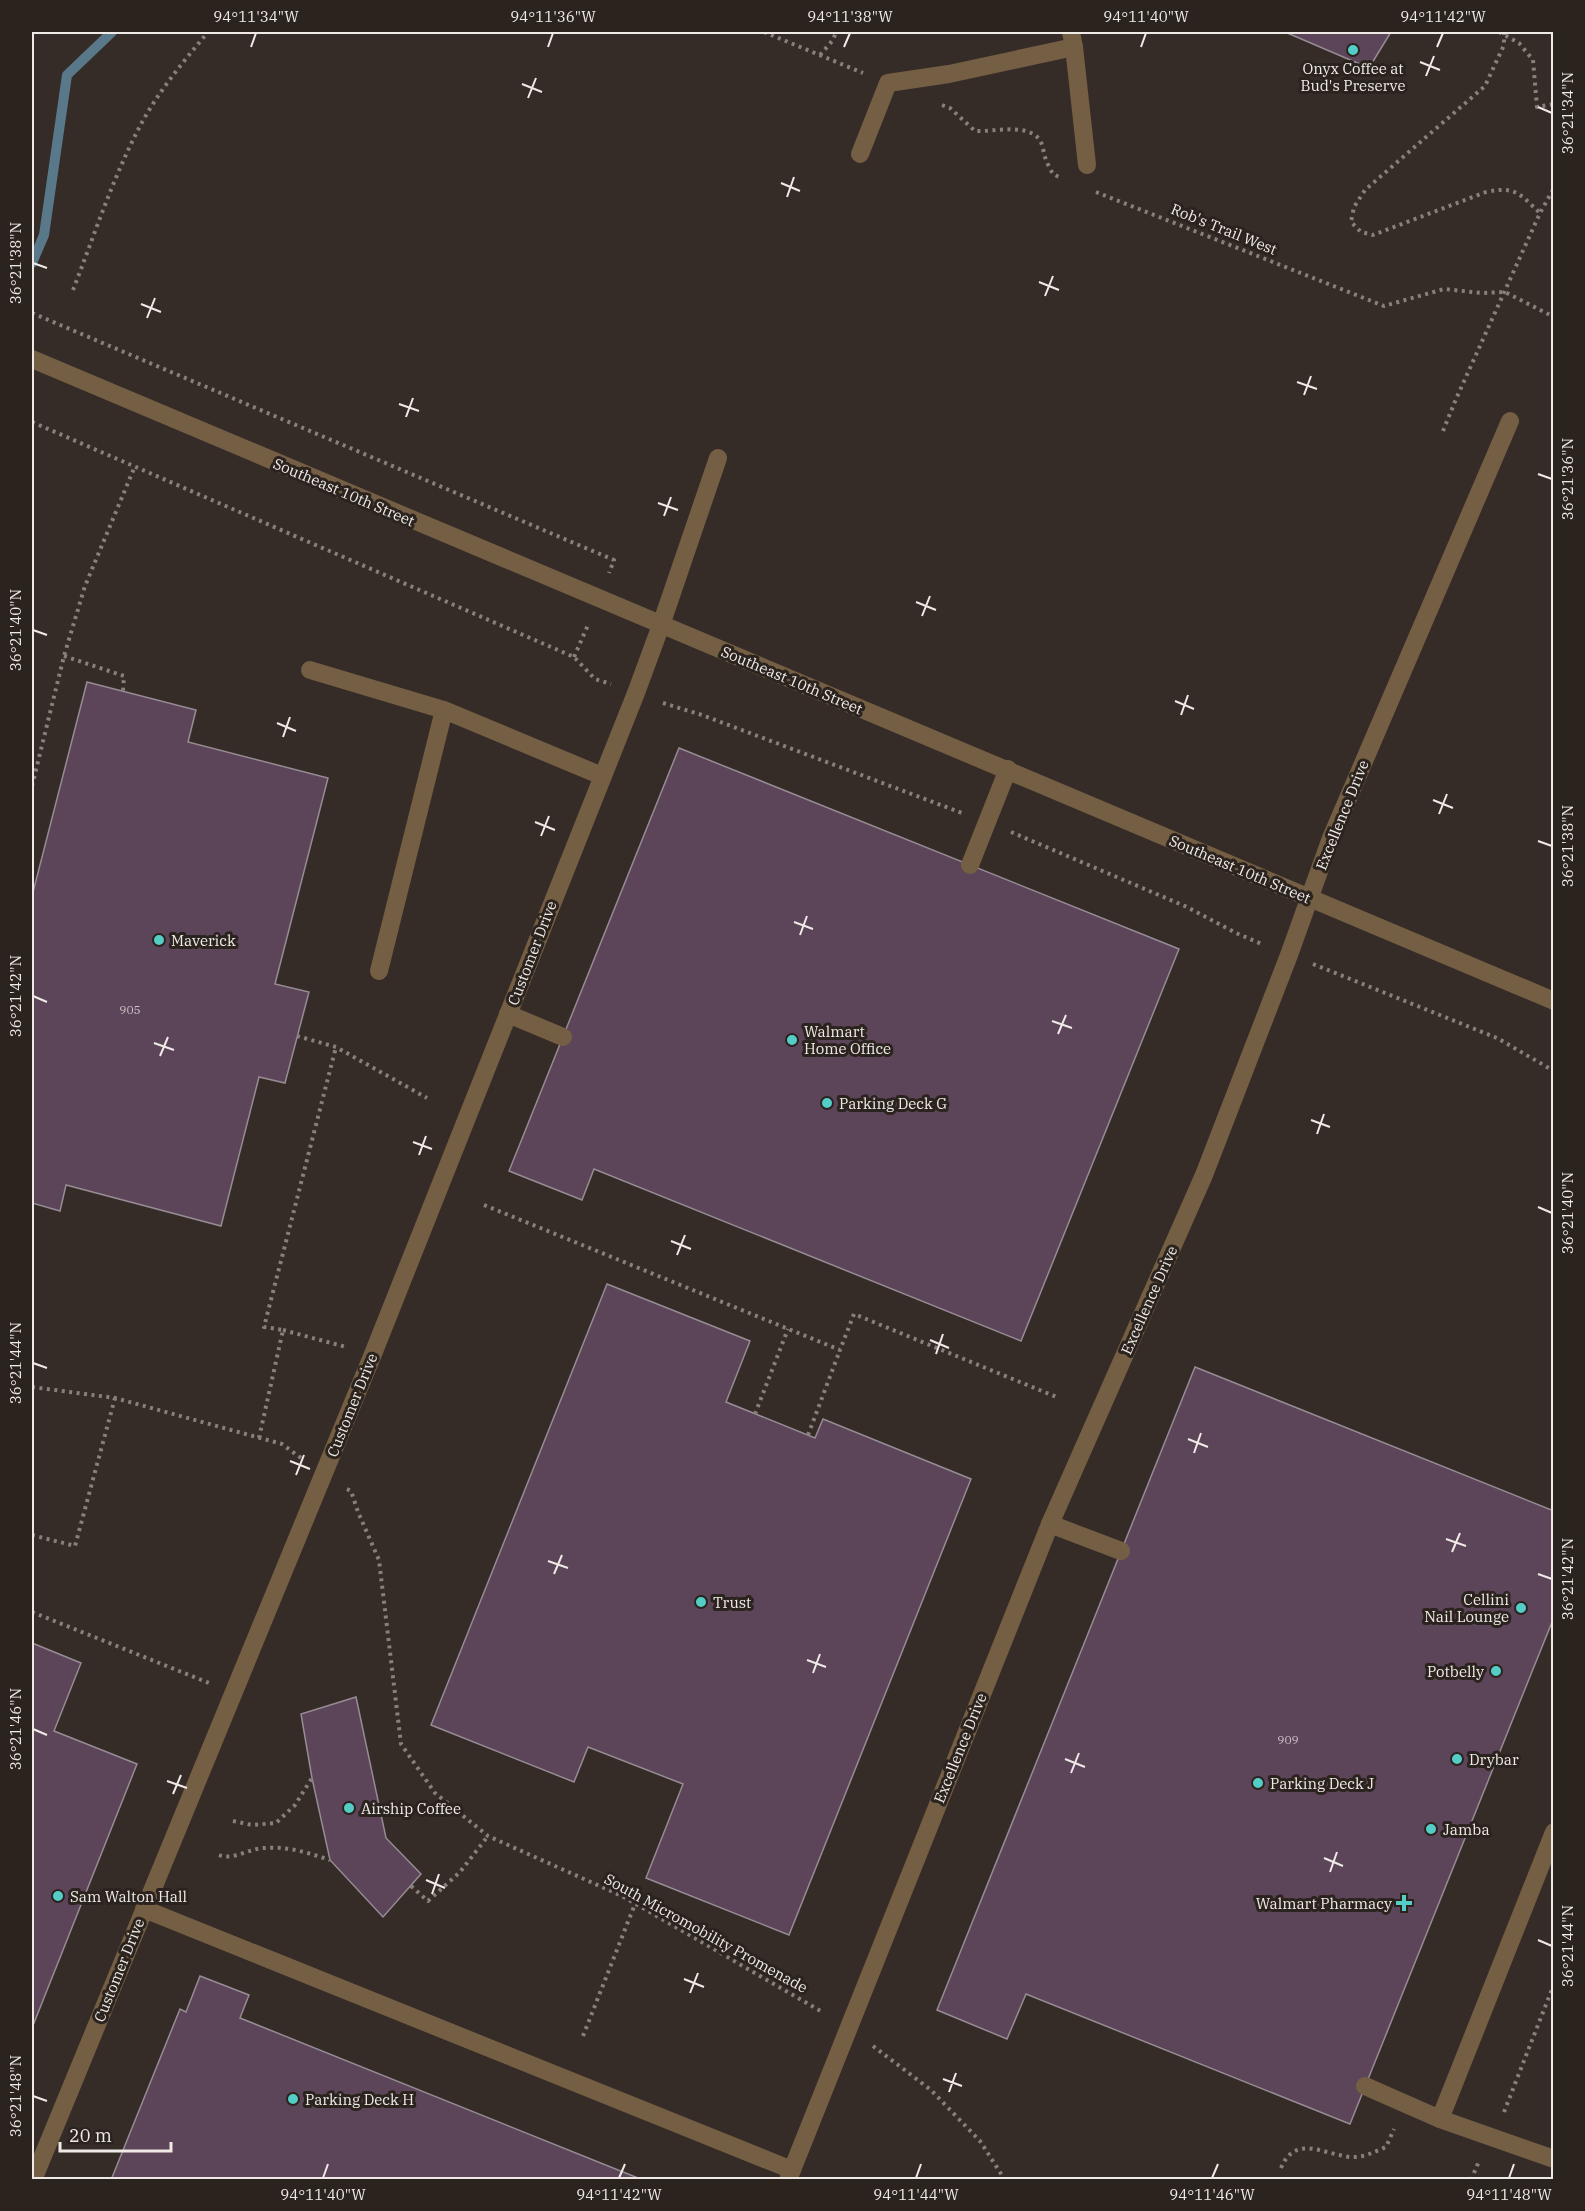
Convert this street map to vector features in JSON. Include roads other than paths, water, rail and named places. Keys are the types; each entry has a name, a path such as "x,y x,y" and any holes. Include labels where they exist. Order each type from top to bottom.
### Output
{"street":[{"path":"860,154 888,83 948,74 1072,39 1087,165"},
{"name":"Southeast 10th Street","path":"32,359 598,600 1008,769 1554,1001"},
{"name":"Excellence Drive","path":"792,2169 1050,1524 1204,1175 1310,899 1330,838 1510,421"},
{"name":"Customer Drive","path":"33,2180 433,1205 661,625 718,458"},
{"path":"310,670 444,710 602,776"},
{"path":"379,971 444,710"},
{"path":"969,865 1008,769"},
{"path":"508,1014 563,1037"},
{"path":"1050,1524 1121,1551"},
{"path":"1440,2119 1554,1832"},
{"path":"144,1909 792,2169"},
{"path":"1365,2086 1440,2119 1554,2159"}],"waterway":[{"path":"32,263 44,235 67,75 112,32"}],"place":[{"name":"Onyx Coffee at Bud's Preserve","path":"1353,50"},
{"name":"Maverick","path":"159,940"},
{"name":"Walmart Home Office","path":"792,1040"},
{"name":"Parking Deck G","path":"827,1103"},
{"name":"Trust","path":"701,1602"},
{"name":"Cellini Nail Lounge","path":"1521,1608"},
{"name":"Potbelly","path":"1496,1671"},
{"name":"Drybar","path":"1457,1759"},
{"name":"Parking Deck J","path":"1258,1783"},
{"name":"Airship Coffee","path":"349,1808"},
{"name":"Jamba","path":"1431,1829"},
{"name":"Sam Walton Hall","path":"58,1896"},
{"name":"Walmart Pharmacy","path":"1404,1903"},
{"name":"Parking Deck H","path":"293,2099"}]}
